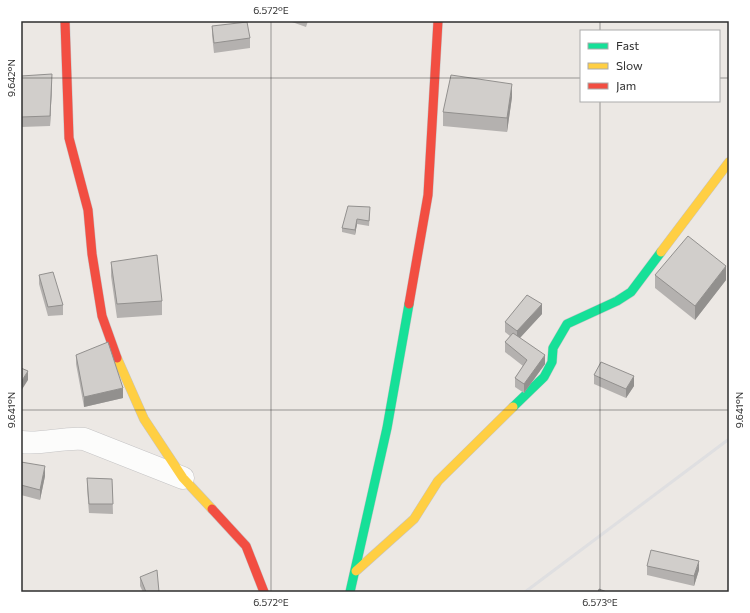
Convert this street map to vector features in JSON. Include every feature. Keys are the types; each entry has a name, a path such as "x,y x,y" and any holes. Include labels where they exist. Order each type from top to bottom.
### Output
{"street":[{"path":"65,21 69,138 88,210 92,254 102,316 112,348 144,418 183,478 246,546 253,560 264,592"},
{"path":"350,592 356,571 387,428 428,195 438,21"},
{"path":"356,571 414,519 438,481 544,377 552,362 553,348 559,335 567,324 617,301 631,292 729,162"},
{"path":"21,442 34,444 71,438 84,439 183,478"}],"building":[{"path":"247,22 250,38 214,43 212,26"},
{"path":"52,74 50,116 21,117 21,76"},
{"path":"451,75 512,84 507,118 443,112"},
{"path":"348,206 370,207 369,221 357,219 355,230 342,228"},
{"path":"688,236 726,266 695,306 655,275"},
{"path":"157,255 162,301 117,304 111,262"},
{"path":"53,272 63,305 48,307 39,275"},
{"path":"527,295 542,304 517,331 505,322"},
{"path":"513,333 545,355 524,384 515,378 527,360 505,342"},
{"path":"108,342 123,388 84,397 76,355"},
{"path":"601,362 634,376 626,389 594,375"},
{"path":"21,368 28,371 21,382"},
{"path":"21,462 45,466 40,490 21,485"},
{"path":"87,478 112,479 113,504 89,504"},
{"path":"651,550 699,561 694,576 647,566"},
{"path":"157,570 159,592 146,592 140,577"},
{"path":"599,589 607,592 598,592"}],"railway":[{"path":"525,592 729,439"}],"traffic: fast":[{"path":"513,407 544,377 552,362 553,348 567,324 617,301 631,292 661,252"},
{"path":"350,592 387,428 409,304"}],"traffic: slow":[{"path":"661,252 729,162"},
{"path":"117,358 144,419 183,478 212,509"},
{"path":"356,571 414,519 438,481 513,407"}],"traffic: jam":[{"path":"65,21 69,138 88,210 92,254 102,316 117,358"},
{"path":"409,304 428,195 438,21"},
{"path":"212,509 246,546 264,592"}]}
